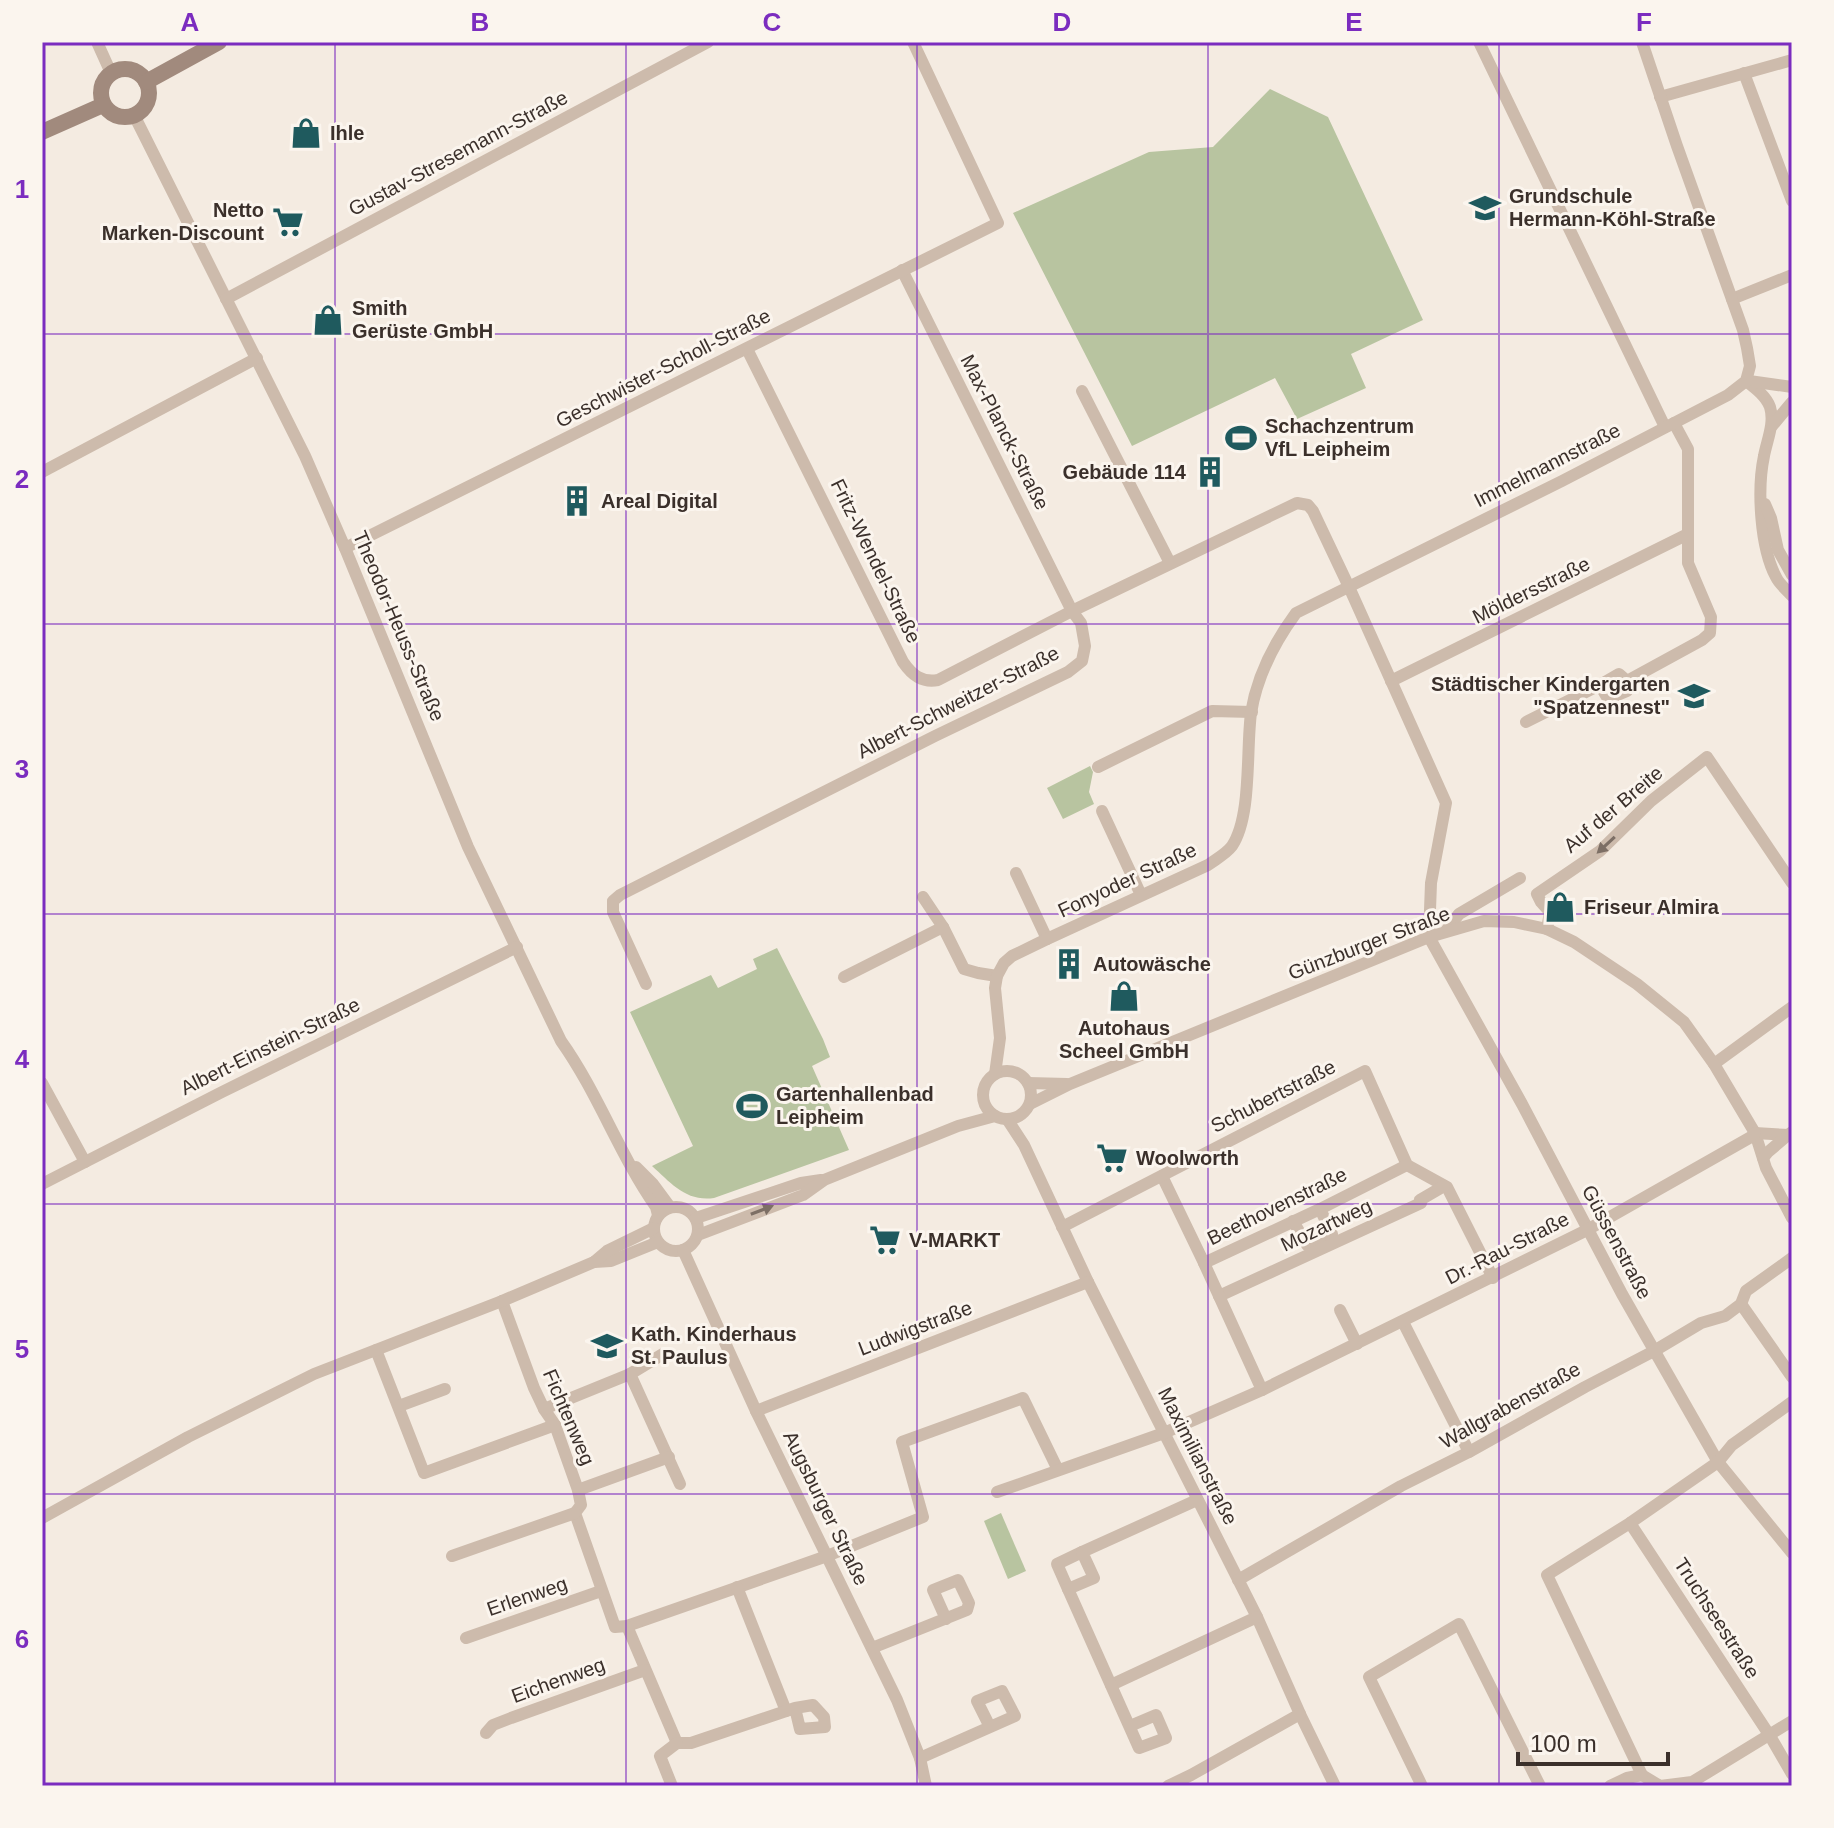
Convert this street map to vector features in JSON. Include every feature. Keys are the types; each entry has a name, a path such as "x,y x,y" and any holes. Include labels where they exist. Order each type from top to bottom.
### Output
{"main road":[{"path":"146,82 219,42"},
{"path":"120,69 130,70 146,82 146,105 134,115 117,116 103,105 101,87 111,73 120,69"},
{"path":"42,132 103,105"}],"street":[{"path":"97,42 111,73"},
{"name":"Gustav-Stresemann-Straße","path":"226,299 708,42"},
{"name":"Geschwister-Scholl-Straße","path":"345,548 998,223 913,42"},
{"path":"1479,42 1670,425 1688,449 1688,563 1711,617 1710,633 1627,681 1627,691 1608,699 1600,685 1526,722"},
{"path":"1642,42 1743,330 1750,366 1746,381"},
{"path":"1660,97 1792,60"},
{"path":"1744,73 1792,201"},
{"name":"Theodor-Heuss-Straße","path":"134,115 305,456 468,847 561,1041 574,1059 658,1215"},
{"name":"Max-Planck-Straße","path":"902,270 1072,611"},
{"path":"1732,299 1792,275"},
{"name":"Fritz-Wendel-Straße","path":"747,349 903,662 911,672 921,680 938,680 1072,611"},
{"path":"42,472 257,358"},
{"path":"1746,381 1792,387"},
{"path":"1746,381 1769,404 1773,418 1763,459 1763,538 1776,578 1792,596"},
{"name":"Immelmannstraße","path":"1349,587 1728,395 1746,381"},
{"path":"1082,391 1170,563"},
{"path":"1770,429 1792,402"},
{"path":"1761,495 1771,518 1778,550 1792,575"},
{"path":"1072,611 1297,503 1308,505 1349,587 1446,803 1431,883 1429,937"},
{"name":"Möldersstraße","path":"1391,681 1688,534"},
{"name":"Fonyoder Straße","path":"997,976 1012,956 1208,865 1231,847 1244,813 1252,712 1268,658 1296,613 1349,587"},
{"name":"Albert-Schweitzer-Straße","path":"646,984 613,912 613,901 909,749 1068,672 1082,661 1085,646 1081,623 1072,611"},
{"path":"1098,767 1212,711 1252,712"},
{"name":"Auf der Breite","path":"1547,929 1550,912 1537,894 1600,851 1651,801 1707,757 1792,883"},
{"path":"1102,811 1141,895"},
{"path":"1016,873 1047,939"},
{"path":"1446,931 1459,914 1520,878"},
{"path":"923,897 943,927 964,969 997,976 995,988 1000,1038 995,1074"},
{"name":"Günzburger Straße","path":"1030,1104 1070,1084 1429,937 1484,921 1514,922 1547,929 1574,942 1637,984 1684,1022 1714,1064 1755,1133 1772,1180 1792,1218"},
{"path":"844,977 943,927"},
{"name":"Güssenstraße","path":"1429,937 1519,1098 1587,1230 1718,1462 1792,1553"},
{"name":"Albert-Einstein-Straße","path":"42,1184 517,947"},
{"path":"1714,1064 1792,1007"},
{"path":"1000,1038 1014,1072"},
{"path":"698,1235 696,1218 685,1208 670,1207 658,1215 654,1228 658,1242 669,1250 683,1250 698,1235 803,1195 824,1180 958,1126 1007,1117 1026,1111 1032,1094 1028,1083 1014,1072 1004,1071 995,1074 986,1084 984,1100 988,1109 1007,1117"},
{"name":"Schubertstraße","path":"1062,1227 1365,1071 1407,1165"},
{"path":"42,1083 85,1162"},
{"name":"Günzburger Straße","path":"1028,1083 1070,1084"},
{"path":"958,1126 984,1100"},
{"name":"Maximilianstraße","path":"1007,1117 1024,1145 1088,1282 1257,1617 1335,1786"},
{"path":"1755,1133 1790,1134"},
{"name":"Dr.-Rau-Straße","path":"997,1492 1164,1433 1262,1390 1587,1230 1755,1133"},
{"path":"1763,1158 1790,1134"},
{"name":"Theodor-Heuss-Straße","path":"623,1154 653,1184 670,1207"},
{"path":"1407,1165 1447,1187 1493,1278"},
{"name":"Beethovenstraße","path":"1262,1390 1204,1263 1407,1165"},
{"path":"1162,1176 1204,1263"},
{"path":"696,1218 801,1183 824,1180"},
{"name":"Mozartweg","path":"1219,1296 1421,1203 1420,1200 1444,1186"},
{"path":"1293,1221 1307,1245 1332,1234 1320,1209"},
{"path":"42,1518 188,1437 314,1374 594,1262 607,1251 654,1228"},
{"path":"594,1262 611,1261 658,1242"},
{"name":"Augsburger Straße","path":"683,1250 756,1411 897,1700 920,1758 926,1786"},
{"name":"Wallgrabenstraße","path":"1238,1580 1401,1486 1469,1452 1701,1323 1725,1316 1741,1304 1746,1291 1792,1258"},
{"name":"Ludwigstraße","path":"756,1411 1088,1282"},
{"name":"Fichtenweg","path":"502,1301 534,1388 555,1425 578,1490 581,1505 575,1513 601,1591 615,1627 627,1626"},
{"path":"1741,1304 1792,1377"},
{"path":"1340,1310 1357,1344"},
{"path":"1403,1322 1469,1452"},
{"path":"376,1350 424,1473 555,1425"},
{"path":"544,1409 630,1374 663,1354"},
{"path":"630,1374 680,1484"},
{"path":"399,1406 445,1389"},
{"path":"677,1743 627,1626 827,1556 923,1517 902,1442 1023,1398 1058,1470"},
{"path":"1792,1402 1732,1445 1718,1462 1547,1575 1642,1775 1660,1786 1692,1782 1792,1721"},
{"path":"578,1490 669,1457"},
{"path":"1130,1726 1057,1564 1197,1500"},
{"path":"452,1556 575,1513"},
{"name":"Truchseestraße","path":"1630,1523 1792,1774"},
{"path":"1068,1589 1094,1578 1082,1552"},
{"path":"672,1786 660,1756 677,1743 691,1743 790,1710 737,1587"},
{"name":"Erlenweg","path":"466,1638 601,1591"},
{"path":"1111,1685 1257,1617"},
{"path":"872,1648 946,1619"},
{"path":"1422,1786 1369,1677 1459,1624 1540,1786"},
{"name":"Eichenweg","path":"486,1733 493,1725 645,1670"},
{"path":"1168,1786 1300,1714"},
{"path":"920,1758 990,1727"},
{"path":"1610,1786 1642,1775"}],"green space":[{"path":"1270,89 1328,117 1423,320 1351,354 1366,388 1297,419 1275,378 1132,446 1013,213 1149,152 1213,147"},
{"path":"1090,766 1093,772 1089,792 1094,804 1063,819 1047,788"},
{"name":"Gartenhallenbad Leipheim","path":"777,948 830,1057 812,1066 849,1150 714,1198 695,1197 673,1185 652,1166 693,1146 630,1012 711,975 718,988 757,969 753,959"},
{"path":"1001,1513 1026,1571 1008,1579 984,1521"}],"place":[{"name":"Ihle","path":"306,133"},
{"name":"Grundschule Hermann-Köhl-Straße","path":"1485,208"},
{"name":"Netto Marken-Discount","path":"288,222"},
{"name":"Smith Gerüste GmbH","path":"328,320"},
{"name":"Schachzentrum VfL Leipheim","path":"1241,438"},
{"name":"Gebäude 114","path":"1210,472"},
{"name":"Areal Digital","path":"577,501"},
{"name":"Städtischer Kindergarten \"Spatzennest\"","path":"1694,696"},
{"name":"Friseur Almira","path":"1560,907"},
{"name":"Autowäsche","path":"1069,964"},
{"name":"Autohaus Scheel GmbH","path":"1124,996"},
{"name":"Gartenhallenbad Leipheim","path":"752,1106"},
{"name":"Woolworth","path":"1112,1158"},
{"name":"V-MARKT","path":"885,1240"},
{"name":"Kath. Kinderhaus St. Paulus","path":"607,1346"}]}
